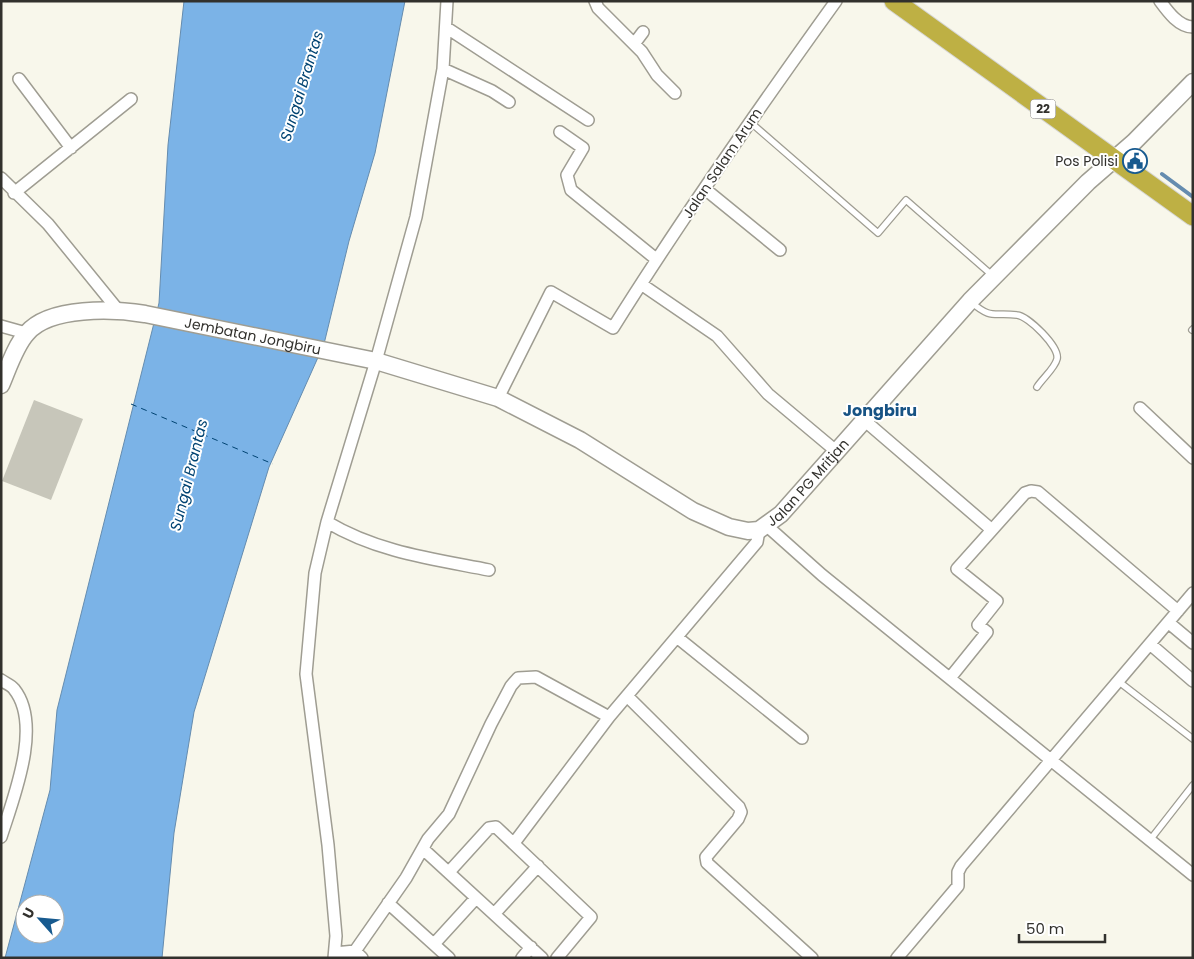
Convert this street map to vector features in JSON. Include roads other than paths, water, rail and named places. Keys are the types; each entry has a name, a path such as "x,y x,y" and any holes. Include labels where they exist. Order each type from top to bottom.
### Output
{"highway":[{"name":"22","path":"894,1 1193,216"}],"main road":[{"name":"Jalan PG Mritjan","path":"372,360 498,398 580,440 693,511 729,527 748,531 763,528 782,514 970,301 1088,182 1115,159 1193,82"},
{"name":"Jembatan Jongbiru","path":"26,333 36,325 56,317 88,311 118,310 372,360"},
{"path":"1,385 26,333"}],"street":[{"path":"447,1 447,28 443,69 416,217 372,360 326,522 316,573 306,674 328,845 336,936 334,955 358,954 428,839 449,814 491,724 511,686 518,678 524,676 536,677 609,717"},
{"path":"594,1 598,8 648,59 657,75 675,93"},
{"name":"Jalan Salam Arum","path":"498,398 551,292 613,328 749,121 836,1"},
{"path":"1160,1 1177,20 1193,28"},
{"path":"447,28 588,120"},
{"path":"634,44 644,32"},
{"path":"443,69 509,102"},
{"path":"19,79 71,148"},
{"path":"14,193 131,99"},
{"path":"560,132 583,148 568,175 571,190 656,260"},
{"path":"1,178 14,193 48,224 118,310"},
{"path":"705,189 780,250"},
{"path":"641,284 717,336 768,394 836,451"},
{"path":"1,326 26,333"},
{"path":"1140,408 1193,458"},
{"path":"864,420 992,530"},
{"path":"950,678 987,632 978,625 997,601 957,569 1025,493 1031,491 1038,492 1178,611"},
{"path":"326,522 365,542 393,551 489,570"},
{"path":"514,843 609,717 678,638 757,542 763,528 1193,875"},
{"path":"897,958 958,886 961,866 1193,593"},
{"path":"1168,623 1193,643"},
{"path":"678,638 802,738"},
{"path":"1150,644 1193,681"},
{"path":"1,680 14,688 17,694 22,706 27,737 21,771 1,838"},
{"path":"627,696 739,807 738,819 706,857 707,863 812,958"},
{"path":"450,872 489,828 496,827 591,917 557,958"},
{"path":"423,849 542,958"},
{"path":"495,913 538,866"},
{"path":"434,944 476,898"},
{"path":"388,903 447,957"},
{"path":"522,958 531,947"}],"lane":[{"path":"749,121 878,233 906,200 994,277"},
{"path":"970,301 989,314 1017,315 1025,318 1052,344 1057,353 1057,360 1037,387"},
{"path":"1118,681 1193,739"},
{"path":"1150,840 1193,785"}],"water":[{"name":"Sungai Brantas","path":"184,1 405,1 375,153 349,241 324,344 269,467 194,712 174,833 162,958 5,958 15,921 15,944 65,944 65,894 22,894 50,790 57,710 159,303 168,145"}],"waterway":[{"path":"1162,174 1193,197"}],"place":[{"name":"Pos Polisi","path":"1135,161"}],"district":[{"name":"Jongbiru","path":"880,410"}]}
